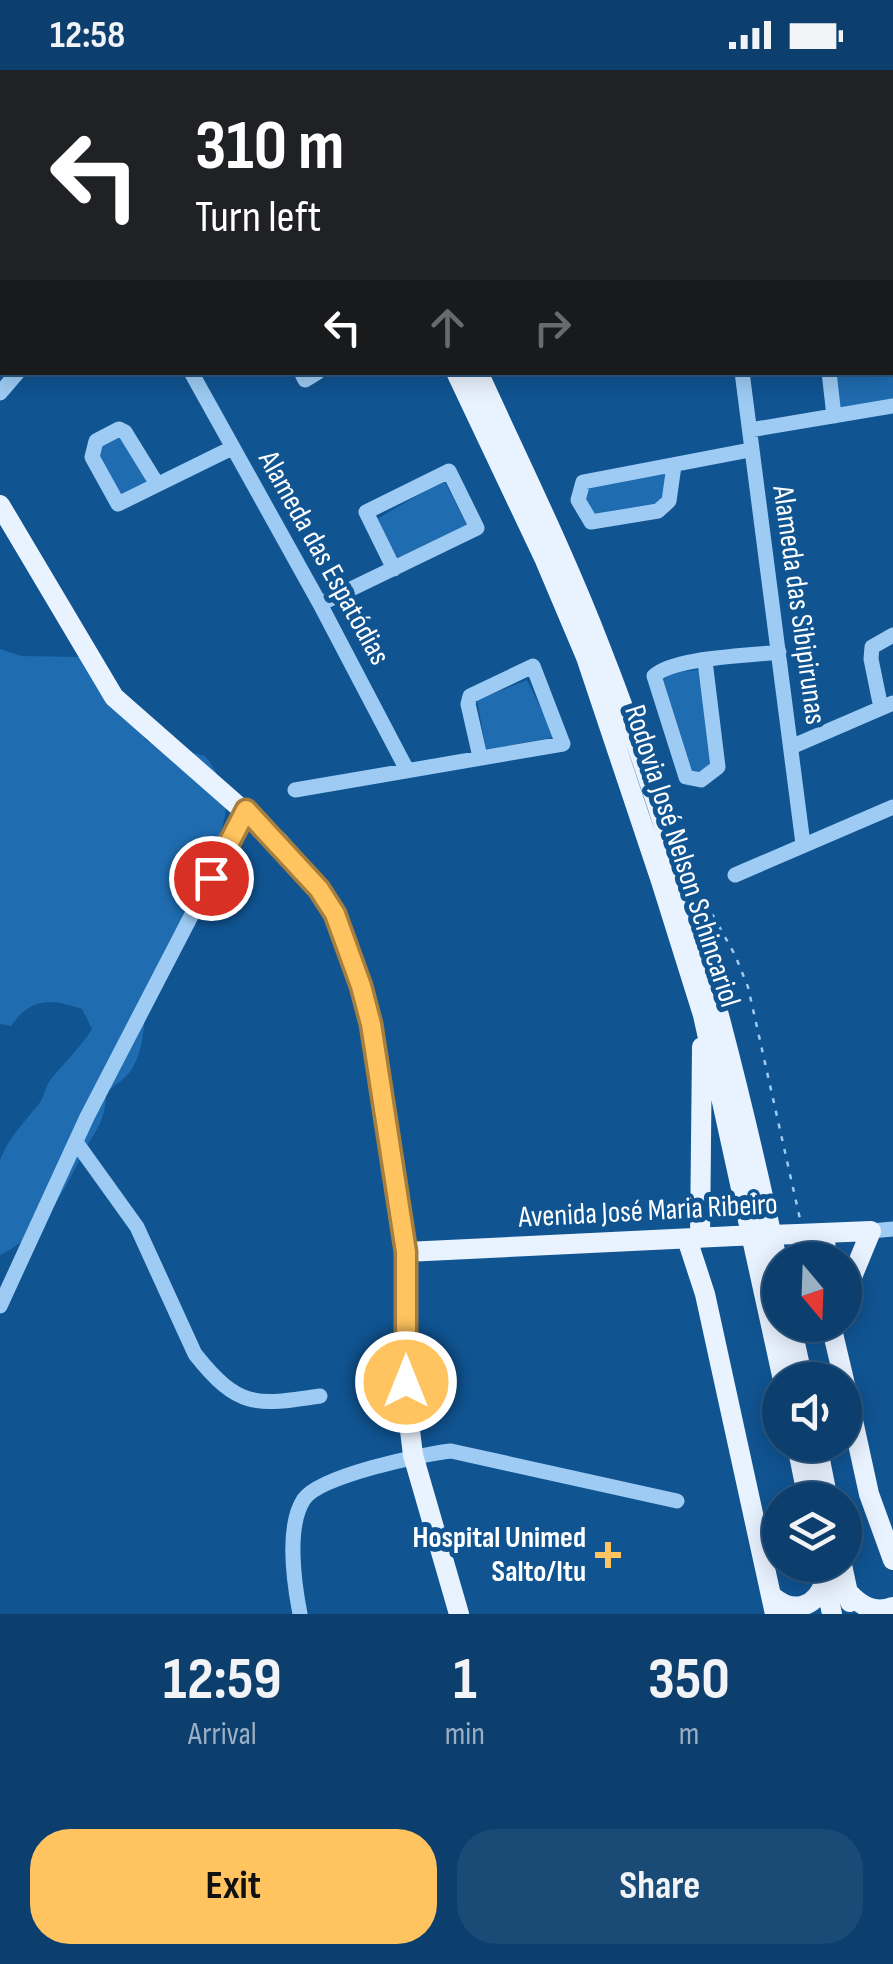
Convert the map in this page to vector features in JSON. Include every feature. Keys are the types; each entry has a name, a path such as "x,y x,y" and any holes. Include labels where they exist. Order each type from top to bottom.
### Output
{"main road":[{"name":"Rodovia José Nelson Schincariol","path":"457,375 586,657 703,1015 779,1362"},
{"name":"Rodovia José Nelson Schincariol","path":"479,375 562,552 602,651 678,875 744,1104 773,1242"},
{"path":"0,505 114,698 246,810 311,878 335,914 371,1024 406,1252 407,1394 414,1455 459,1614"},
{"path":"703,1015 693,1239 704,1294 774,1605 798,1612 815,1604 821,1582"},
{"path":"862,1253 871,1231"},
{"name":"Avenida José Maria Ribeiro","path":"406,1252 871,1231"},
{"path":"824,1233 825,1242"},
{"path":"704,1294 709,1262 728,1236"},
{"path":"836,1342 841,1362"},
{"path":"838,1342 838,1350"},
{"path":"862,1462 893,1560"},
{"path":"825,1582 832,1614"},
{"path":"846,1582 853,1614"},
{"path":"848,1592 873,1612 893,1607"}],"street":[{"name":"Alameda das Espatódias","path":"192,375 320,604 407,770"},
{"name":"Alameda das Sibipirunas","path":"742,375 803,844"},
{"path":"830,375 834,416"},
{"path":"750,430 893,406"},
{"path":"157,484 125,432 119,429 106,433 96,441 92,457 118,504 232,448"},
{"path":"674,466 670,501 658,511 591,522 578,500 584,482 750,450"},
{"path":"320,604 394,569 477,528 449,471 366,512 394,569"},
{"path":"791,747 887,705 870,659 872,647 893,635"},
{"path":"705,661 718,767 701,780 686,777 654,676 662,669 705,661 778,652"},
{"path":"295,790 563,744 533,666 470,696 468,704 480,757"},
{"path":"735,874 893,807"},
{"path":"0,1306 76,1142 246,810"},
{"path":"76,1142 136,1227 194,1354 208,1371 246,1400 264,1404 320,1396"},
{"name":"Avenida José Maria Ribeiro","path":"871,1231 893,1229"},
{"path":"300,1614 292,1570 303,1500 328,1483 414,1455 451,1451 677,1501"}],"shaded area":[{"path":"831,375 893,375 893,404 835,414"},
{"path":"118,432 153,483 120,500 97,458 100,443"},
{"path":"669,471 667,499 656,509 594,518 583,501 585,485"},
{"path":"444,480 467,525 397,563 377,519"},
{"path":"0,649 21,656 80,657 148,742 205,756 220,779 226,805 217,844 153,976 141,1045 133,1067 106,1093 101,1121 48,1214 28,1237 0,1255 0,1160 13,1136 41,1101 49,1081 92,1029 82,1009 51,1002 34,1005 11,1026 0,1024"},
{"path":"703,669 715,766 701,774 690,773 660,682 672,673"},
{"path":"527,680 555,737 486,750 477,700"}],"place":[{"name":"Hospital Unimed Salto/Itu","path":"608,1555"}],"route":[{"path":"211,878 246,810 303,868 335,914 371,1024 406,1252 406,1382"}]}
